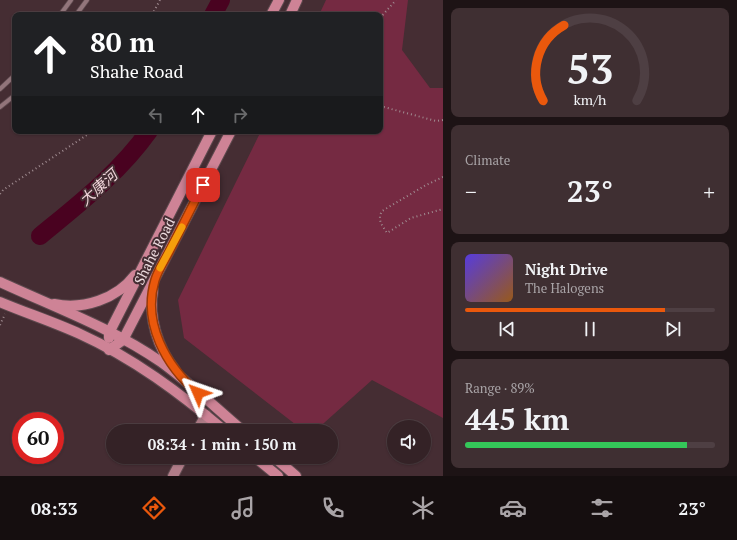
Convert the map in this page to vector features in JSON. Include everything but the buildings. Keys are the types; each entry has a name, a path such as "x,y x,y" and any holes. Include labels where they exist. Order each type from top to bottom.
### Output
{"main road":[{"path":"272,12 278,0"},
{"path":"291,12 297,0"},
{"name":"Shahe Road","path":"109,333 210,134"},
{"name":"Shahe Road","path":"110,350 123,340 229,134"},
{"path":"37,300 62,305 82,305 101,300 132,280 144,265"},
{"path":"155,279 151,301 156,334 163,350 174,368 187,384"},
{"path":"0,282 109,333 162,363 235,424"},
{"path":"4,304 80,334 137,365 174,390 217,424"},
{"path":"109,333 110,350"},
{"path":"263,464 278,476"},
{"path":"282,464 296,476"}],"street":[{"path":"202,424 206,415"},
{"path":"173,476 179,464"}],"lane":[{"path":"62,12 71,0"},
{"path":"78,12 87,0"},
{"path":"0,89 12,78"},
{"path":"0,107 12,97"}],"path":[{"path":"154,12 160,0"},
{"path":"383,15 396,0"},
{"path":"383,107 436,122 443,120"},
{"path":"0,194 3,190 88,134"},
{"path":"443,177 426,185 382,211 379,216 380,221 387,233 411,218 443,209"}],"shaded area":[{"path":"326,0 408,0 402,50 430,88 443,88 443,418 372,380 323,424 295,424 184,338 178,300 260,134 383,134 383,12 320,12"}],"waterway":[{"name":"大康河","path":"215,12 221,0"},
{"name":"大康河","path":"40,236 112,174 147,134"}],"slow traffic":[{"path":"160,268 182,227"}],"route":[{"path":"198,393 187,384 174,368 163,350 156,334 152,318 151,301 155,279 203,185"}]}
